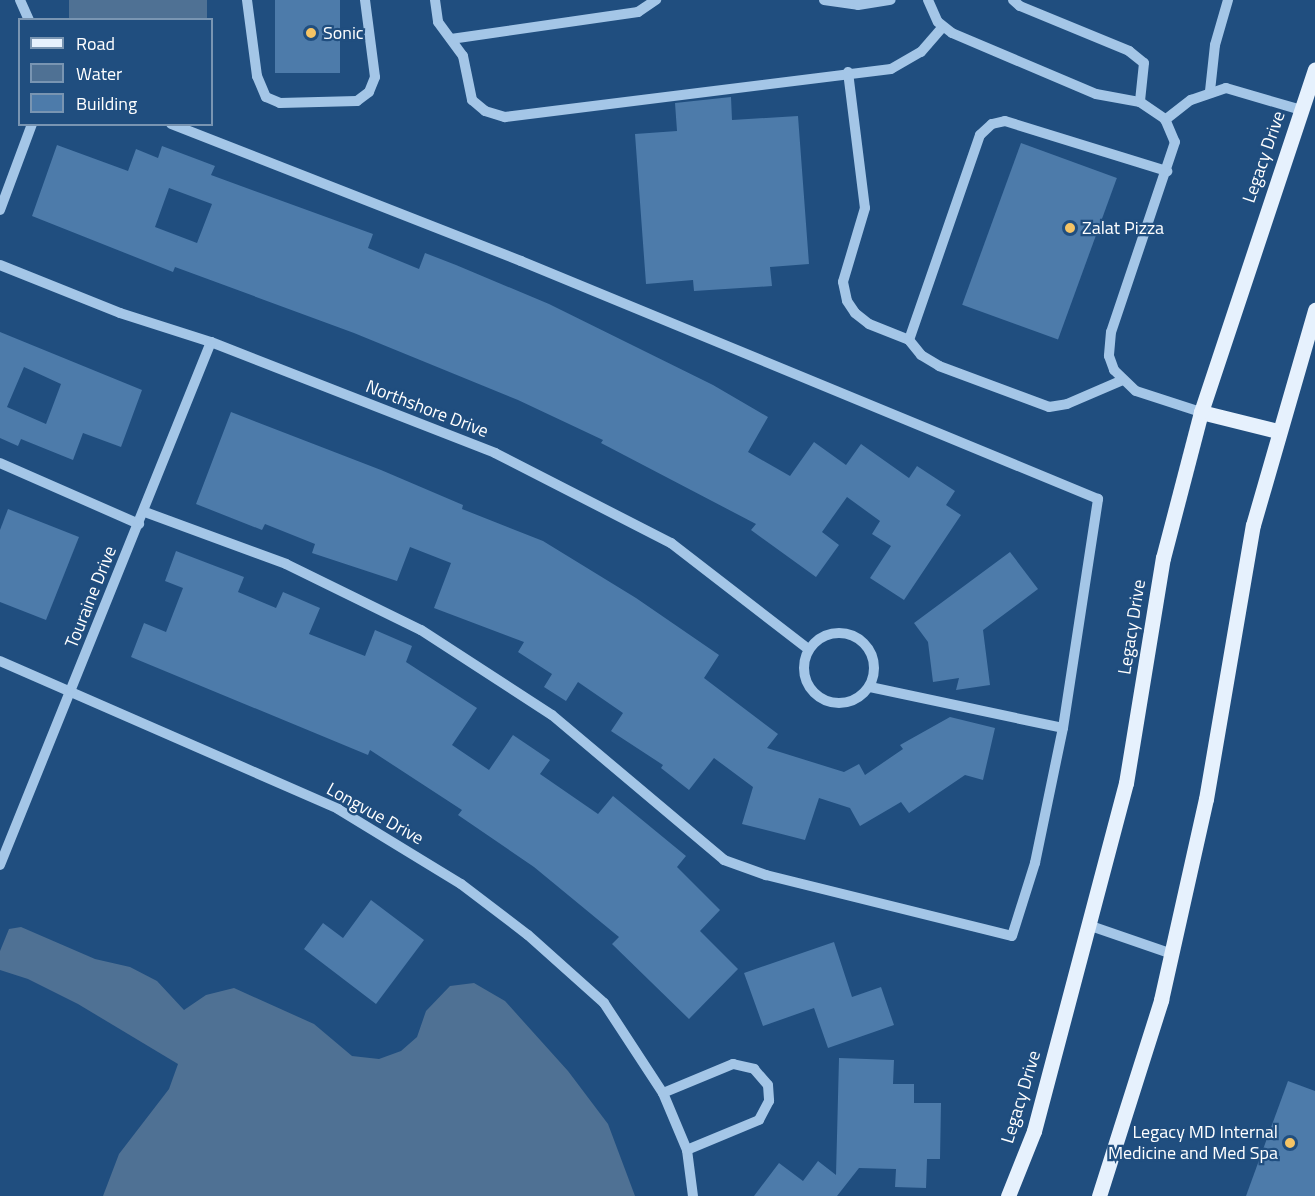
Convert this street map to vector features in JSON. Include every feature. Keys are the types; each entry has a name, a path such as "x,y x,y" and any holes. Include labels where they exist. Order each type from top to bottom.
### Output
{"main road":[{"name":"Legacy Drive","path":"1008,1196 1034,1131 1126,783 1162,558 1201,412 1315,69"},
{"path":"1099,1196 1161,1000 1206,799 1253,525 1278,431 1315,310"},
{"path":"1201,412 1278,431"}],"street":[{"path":"20,0 28,18"},
{"path":"247,0 257,76 266,97 280,104 357,101 369,92 375,77 365,0"},
{"path":"435,0 438,22 463,56 472,100 498,116 901,65 921,52 943,27"},
{"path":"451,39 638,12 656,0"},
{"path":"824,0 858,5 891,0"},
{"path":"928,0 943,27 1096,94 1140,102 1165,120 1175,142 1108,344 1114,370 1123,380 1149,398 1201,412"},
{"path":"1013,0 1129,51 1144,63 1140,102"},
{"path":"1210,91 1215,45 1228,0"},
{"path":"848,72 865,208 862,226 844,274 844,293 862,320 909,340 921,355 939,366 1049,407 1067,404 1123,380"},
{"path":"1165,120 1210,91 1236,88 1301,110"},
{"path":"909,340 980,135 992,124 1005,121 1167,171"},
{"path":"0,210 31,126"},
{"path":"145,512 286,564 421,630 552,715 724,860 766,875 1012,936 1035,863 1063,728 1098,499 521,261 176,126"},
{"name":"Northshore Drive","path":"0,265 120,313 211,342 495,453 661,538 808,649"},
{"name":"Touraine Drive","path":"0,865 145,512 211,342"},
{"path":"0,463 140,524"},
{"path":"830,633 858,638 874,660 870,687 847,703 820,698 804,676 808,649 830,633"},
{"name":"Longvue Drive","path":"0,661 71,690 338,809 461,884 528,935 604,1003 663,1093 687,1150 693,1196"},
{"path":"870,687 1063,728"},
{"path":"1089,925 1172,954"},
{"path":"663,1093 733,1064 754,1069 768,1085 769,1101 759,1120 687,1150"}],"water":[{"path":"69,0 207,0 207,18 69,18"},
{"path":"21,927 95,959 130,967 157,981 184,1010 206,995 234,988 314,1024 352,1056 379,1059 401,1051 417,1037 426,1011 450,986 474,983 505,1001 568,1071 608,1124 635,1196 103,1196 119,1154 169,1089 178,1064 78,1004 28,979 0,970 0,951 9,929"}],"building":[{"name":"Sonic","path":"275,0 340,0 340,73 275,73"},
{"path":"731,97 732,120 798,116 809,264 770,267 772,286 694,291 693,280 646,284 635,134 677,131 675,103"},
{"path":"1021,143 1117,178 1058,340 962,305"},
{"path":"57,145 128,171 136,149 158,158 162,146 215,166 211,175 373,234 368,248 419,269 425,253 456,265 549,304 713,385 768,417 748,452 790,476 814,442 846,465 861,444 909,478 917,466 955,491 946,505 961,515 904,600 870,578 891,546 872,534 880,521 847,497 822,532 839,545 816,577 751,530 756,524 601,443 603,440 518,400 354,333 175,267 173,272 32,216","holes":["169,188 212,204 197,243 155,227"]},
{"path":"0,332 142,390 121,447 83,433 73,460 21,439 18,446 0,438","holes":["24,367 61,384 46,424 7,407"]},
{"path":"231,412 381,470 463,505 462,509 543,541 636,598 719,655 704,678 778,734 767,748 844,772 859,764 865,775 903,749 900,745 950,717 995,728 983,780 965,775 909,813 901,802 860,826 850,808 819,798 805,840 742,824 753,787 714,758 689,790 661,768 663,765 611,731 623,713 578,682 566,701 544,687 552,674 518,652 524,642 434,608 451,563 410,547 397,581 312,553 315,544 265,524 262,530 196,504"},
{"path":"8,509 79,537 46,620 0,602 0,530"},
{"path":"176,551 244,577 238,592 276,608 283,592 320,608 309,634 365,656 375,630 412,646 406,662 477,708 452,745 489,770 513,735 550,760 540,774 598,814 613,796 686,856 677,867 720,910 700,931 738,969 689,1019 612,944 619,937 534,867 458,815 462,810 370,750 368,755 131,657 144,623 166,632 183,588 165,581"},
{"path":"1010,552 1038,589 983,630 990,685 956,690 959,678 933,682 928,642 914,623"},
{"path":"371,900 424,940 376,1004 304,949 323,923 343,938"},
{"path":"834,942 852,997 881,987 894,1025 828,1048 814,1008 763,1026 744,973"},
{"path":"839,1058 894,1060 893,1084 914,1084 914,1103 941,1103 940,1159 927,1159 926,1188 895,1187 896,1169 859,1168 837,1196 754,1196 779,1163 803,1181 818,1161 836,1175"},
{"name":"Legacy MD Internal Medicine and Med Spa","path":"1288,1081 1315,1091 1315,1196 1246,1196"}],"place":[{"name":"Sonic","path":"311,33"},
{"name":"Zalat Pizza","path":"1070,228"},
{"name":"Legacy MD Internal Medicine and Med Spa","path":"1290,1143"}]}
